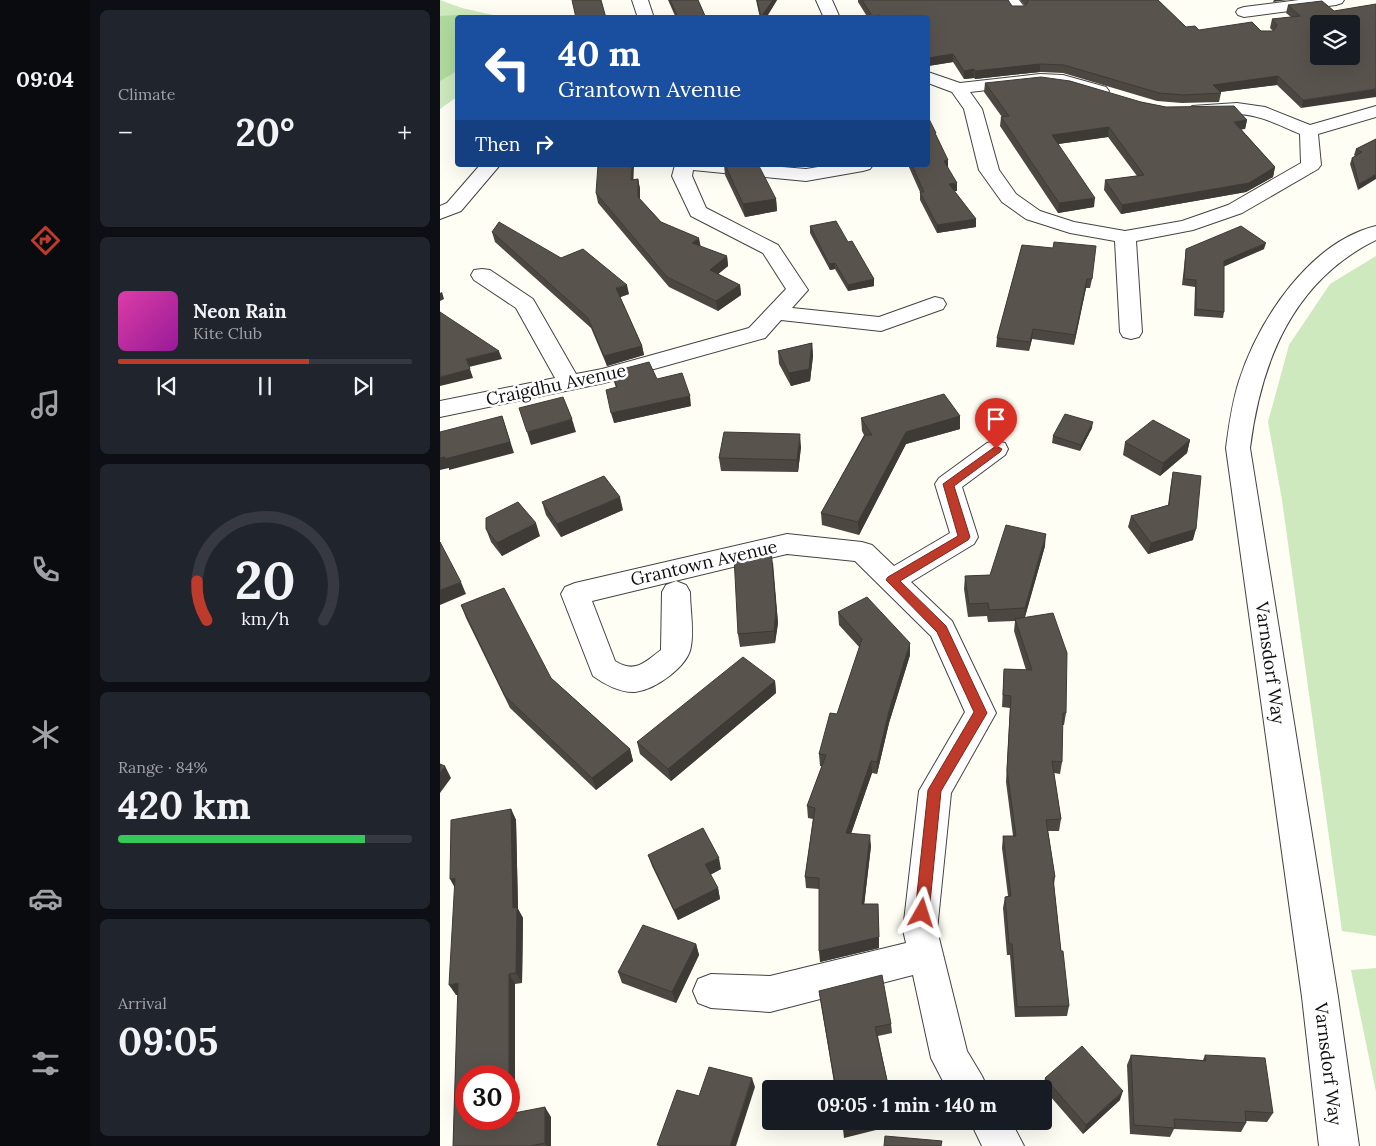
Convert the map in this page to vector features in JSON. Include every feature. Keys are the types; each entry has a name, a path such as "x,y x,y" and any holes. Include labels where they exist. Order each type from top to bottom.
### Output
{"street":[{"path":"640,0 645,15"},
{"path":"824,0 831,15"},
{"path":"1230,0 1258,26"},
{"path":"1244,12 1336,0"},
{"path":"930,78 958,88 1040,79 1063,80 1119,97"},
{"path":"958,88 973,110 989,170 1009,198 1033,215 1070,227 1125,237 1186,226 1244,204 1311,165 1309,131"},
{"path":"1182,110 1237,108 1264,112 1309,131 1376,111"},
{"path":"440,212 454,207 488,167"},
{"name":"Craigdhu Avenue","path":"440,409 604,376 757,333 797,290 771,249 698,212 682,176 685,167"},
{"path":"719,167 806,175 852,167"},
{"name":"Varnsdorf Way","path":"1339,1146 1320,997 1238,448 1244,403 1259,357 1276,323 1302,286 1336,254 1376,232"},
{"path":"1125,237 1131,332"},
{"path":"482,275 525,304 569,383"},
{"path":"776,313 881,324 935,304"},
{"path":"892,580 964,537 948,484 996,449"},
{"name":"Grantown Avenue","path":"676,592 677,646 673,658 656,670 635,680 615,676 602,668 575,594 787,544 862,552 942,629 981,713 934,790 920,930 950,1058 963,1080"},
{"path":"711,991 770,994 926,955"},
{"path":"994,1130 1004,1146"}],"green space":[{"path":"440,0 462,8 493,15 455,15 455,98 440,109"},
{"path":"455,15 455,72 440,81 440,16"},
{"path":"1376,256 1376,936 1342,931 1282,500 1268,422 1289,345 1330,284"},
{"path":"1376,968 1376,1092 1351,970"}],"building":[{"path":"572,0 601,0 605,15 575,15"},
{"path":"670,0 698,0 705,15 677,15"},
{"path":"757,0 773,0 762,15 761,15"},
{"path":"862,0 1008,0 1012,6 1025,6 1028,2 1027,0 1158,0 1186,27 1195,26 1199,30 1252,22 1261,31 1273,31 1277,25 1272,19 1300,16 1288,5 1322,1 1334,11 1376,4 1376,89 1303,100 1278,76 1213,85 1221,93 1184,95 1159,93 1064,65 1040,64 964,71 953,54 930,58 930,15 871,15"},
{"path":"1041,77 1070,81 1141,102 1166,107 1234,106 1247,120 1234,122 1275,167 1249,183 1122,205 1105,180 1144,175 1109,127 1052,135 1095,198 1059,203 1001,117 1009,116 985,83"},
{"path":"930,121 948,160 944,161 957,183 949,184 976,219 937,225 920,192 924,192 913,167 930,167"},
{"path":"1376,139 1376,174 1359,184 1352,158 1362,152 1356,149"},
{"path":"598,167 632,167 631,180 638,179 638,197 661,222 699,238 692,243 727,256 710,270 740,285 716,301 667,277 596,193"},
{"path":"726,167 760,167 776,199 743,204"},
{"path":"836,221 848,242 852,241 874,279 848,285 835,263 829,264 810,226"},
{"path":"499,222 561,258 583,249 627,285 616,288 642,346 604,356 588,318 492,232"},
{"path":"1241,226 1266,243 1224,261 1224,312 1196,309 1196,280 1184,279 1186,249"},
{"path":"1054,242 1096,246 1092,279 1087,279 1075,335 1033,329 1030,342 997,338 1022,245 1053,248"},
{"path":"440,312 499,351 466,359 470,369 440,377"},
{"path":"812,343 809,369 789,373 778,351"},
{"path":"649,362 657,379 682,373 690,396 611,413 606,390 617,387 611,372"},
{"path":"944,394 960,416 906,432 858,522 821,513 865,435 872,435 861,418"},
{"path":"563,397 572,419 527,432 519,408"},
{"path":"1065,414 1093,422 1081,445 1053,436"},
{"path":"502,416 510,442 445,459 445,457 440,458 440,432"},
{"path":"1153,420 1190,440 1163,463 1125,442"},
{"path":"724,432 800,434 797,460 719,458"},
{"path":"1173,472 1201,476 1196,529 1151,543 1131,516 1169,505"},
{"path":"604,476 620,497 557,524 542,502"},
{"path":"518,502 536,523 497,543 486,529 486,518"},
{"path":"1006,525 1046,534 1025,608 989,610 988,603 969,604 965,576 990,575"},
{"path":"440,542 461,582 440,590"},
{"path":"771,549 776,610 774,631 738,634 734,556"},
{"path":"504,588 551,678 630,749 592,778 505,696 461,605"},
{"path":"867,597 910,643 889,711 877,762 871,761 846,833 870,835 862,904 878,904 879,937 819,951 819,878 805,877 815,808 807,806 826,755 819,754 830,713 837,714 862,639 838,612"},
{"path":"1053,613 1067,653 1066,713 1063,713 1062,762 1052,761 1061,819 1046,820 1055,877 1053,878 1069,1006 1017,1007 1012,944 1009,944 1005,897 1011,896 1003,836 1016,836 1007,770 1011,696 1003,695 1004,669 1032,670 1015,619"},
{"path":"743,657 775,681 668,769 637,742"},
{"path":"440,764 445,766 440,773"},
{"path":"511,809 513,908 517,907 516,973 509,974 509,1065 455,1065 458,983 449,985 455,878 450,879 451,820"},
{"path":"703,828 719,858 705,864 718,888 674,910 648,855"},
{"path":"643,925 696,944 672,992 618,972"},
{"path":"882,975 891,1024 875,1027 887,1080 834,1080 819,991"},
{"path":"1082,1046 1123,1091 1086,1125 1052,1086 1052,1080 1045,1078"},
{"path":"1131,1055 1206,1061 1205,1055 1265,1058 1273,1113 1245,1111 1246,1123 1174,1119 1175,1128 1134,1125"},
{"path":"709,1067 752,1078 730,1146 657,1145 677,1090 699,1096"},
{"path":"455,1081 455,1130 520,1130 520,1112 545,1107 545,1143 530,1146 453,1146"},
{"path":"885,1136 942,1141 941,1146 884,1146"}],"route":[{"path":"922,913 934,790 981,713 942,629 892,580 964,537 948,484 996,449"}]}
